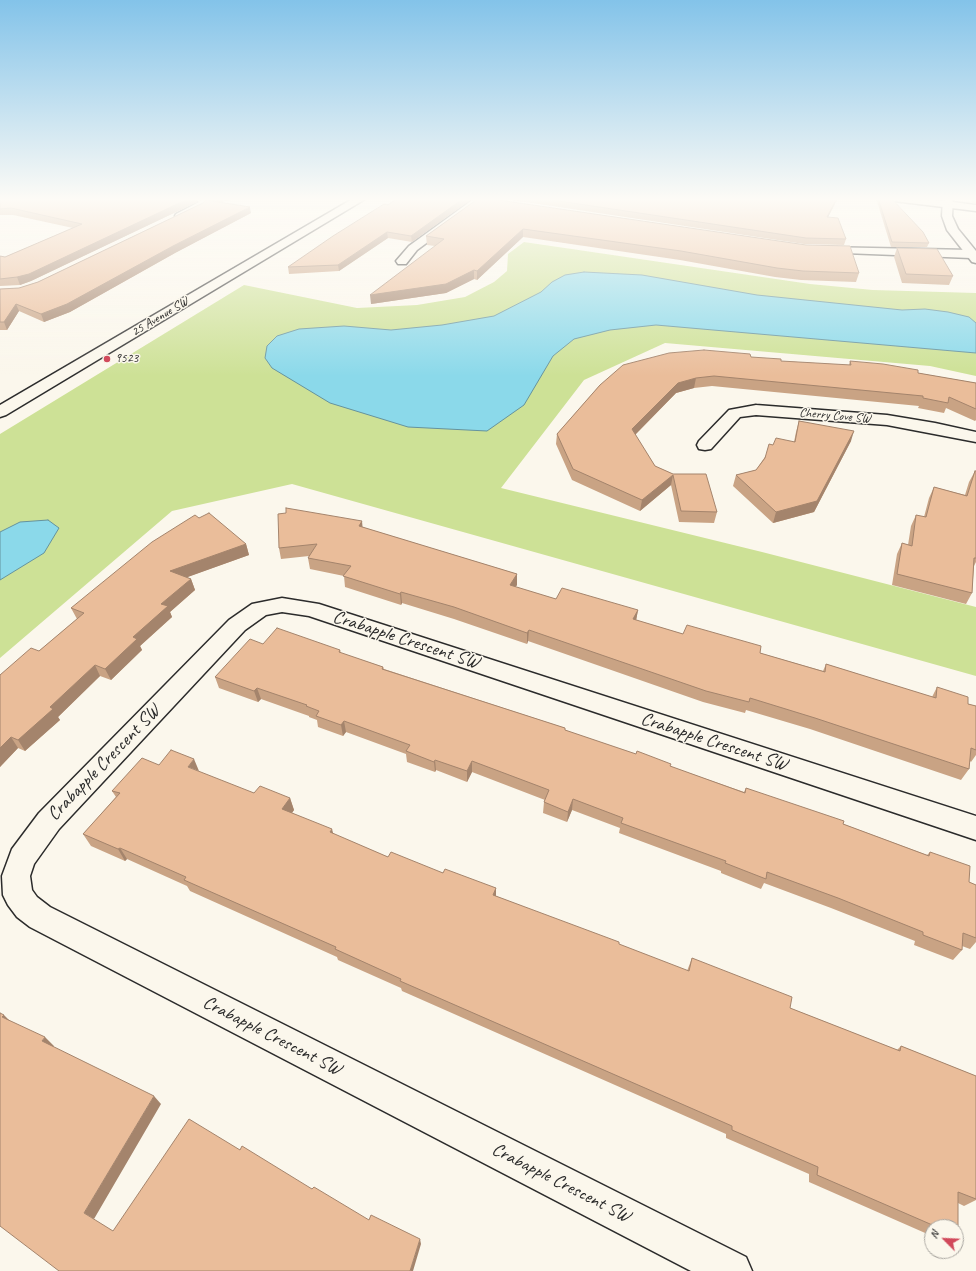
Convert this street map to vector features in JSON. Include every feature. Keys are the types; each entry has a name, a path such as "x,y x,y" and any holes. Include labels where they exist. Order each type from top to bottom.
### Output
{"street":[{"name":"25 Avenue SW","path":"0,412 262,257"},
{"path":"402,261 405,257"},
{"name":"Cherry Cove SW","path":"705,445 735,413 756,410 886,420 935,428 976,437"},
{"name":"Crabapple Crescent SW","path":"732,1271 40,917 27,907 18,895 16,876 22,858 49,821 237,624 260,608 282,605 310,609 976,828"}],"green space":[{"path":"508,257 628,257 810,284 873,290 976,293 976,376 930,366 665,343 584,380 501,488 762,552 976,607 976,676 292,484 172,511 0,658 0,434 244,285 357,308 417,305 465,297 494,282 507,271"}],"water":[{"path":"584,272 642,275 757,295 902,310 925,309 948,312 969,317 976,323 976,353 656,325 610,330 574,339 553,356 524,405 487,431 408,427 330,403 272,368 265,358 267,346 277,336 299,329 344,326 391,330 442,325 494,316 541,292 552,282 565,275"},
{"path":"48,520 59,528 44,553 0,580 0,532 20,522"}],"building":[{"path":"0,257 64,257 29,274 0,279"},
{"path":"90,257 152,257 67,304 41,314 16,304 4,322 0,322 0,289 19,288 38,282"},
{"path":"302,257 349,257 338,265 288,267"},
{"path":"420,257 492,257 477,271 474,270 446,284 370,295"},
{"path":"717,257 854,257 859,273 803,271"},
{"path":"900,257 942,257 953,276 906,274"},
{"path":"704,350 750,354 751,357 781,359 781,361 851,365 850,361 883,364 918,370 918,373 976,383 976,409 949,397 948,403 923,398 923,396 714,376 696,378 678,383 632,429 655,466 673,474 706,474 717,512 681,511 673,475 642,500 573,469 557,434 600,385 623,365 669,353"},
{"path":"799,421 854,431 817,501 776,512 736,475 756,470 765,458 769,444 773,445 776,438 795,442"},
{"path":"975,471 976,558 974,558 972,593 897,574 902,543 912,546 916,515 926,517 934,487 967,496"},
{"path":"286,508 362,521 359,526 517,574 510,585 556,599 562,588 638,610 633,619 683,634 687,625 761,646 760,653 825,672 826,664 936,698 937,687 968,697 968,704 976,706 976,750 971,748 969,769 815,718 750,698 749,702 706,691 529,630 527,633 454,607 401,592 400,594 343,576 351,566 308,558 317,544 279,548 278,514 286,513"},
{"path":"209,513 246,544 170,571 191,579 161,604 168,606 133,637 137,639 105,669 95,665 50,707 53,709 18,740 11,737 0,748 0,675 31,648 39,651 84,613 71,608 152,542 195,515 199,518"},
{"path":"277,628 340,650 339,652 383,667 382,669 565,728 565,730 636,754 637,751 671,764 670,766 745,793 746,788 844,821 843,824 929,856 930,852 970,866 969,882 976,885 976,938 963,933 962,950 923,935 923,932 838,898 767,872 766,879 725,863 726,861 621,823 623,818 573,799 568,812 544,802 549,790 472,761 467,771 435,760 434,762 406,751 410,745 344,721 341,725 316,716 319,711 306,706 307,705 257,688 254,691 215,677 250,639 263,644"},
{"path":"171,750 194,759 188,767 254,793 260,786 290,798 282,809 332,829 330,832 388,857 391,852 443,873 445,869 496,888 493,895 619,942 619,944 689,971 692,958 792,997 790,1008 900,1051 901,1046 976,1076 976,1199 958,1192 958,1219 924,1219 924,1221 817,1175 818,1167 732,1130 732,1126 400,981 401,979 335,949 336,947 184,880 186,877 120,848 118,849 83,834 120,793 112,791 142,758 159,765"},
{"path":"0,1013 4,1015 2,1017 45,1037 42,1041 154,1096 84,1213 113,1231 189,1119 240,1150 242,1146 312,1189 314,1187 369,1220 371,1215 420,1239 410,1271 59,1271 0,1226"}],"place":[{"name":"9523","path":"107,359"}]}
